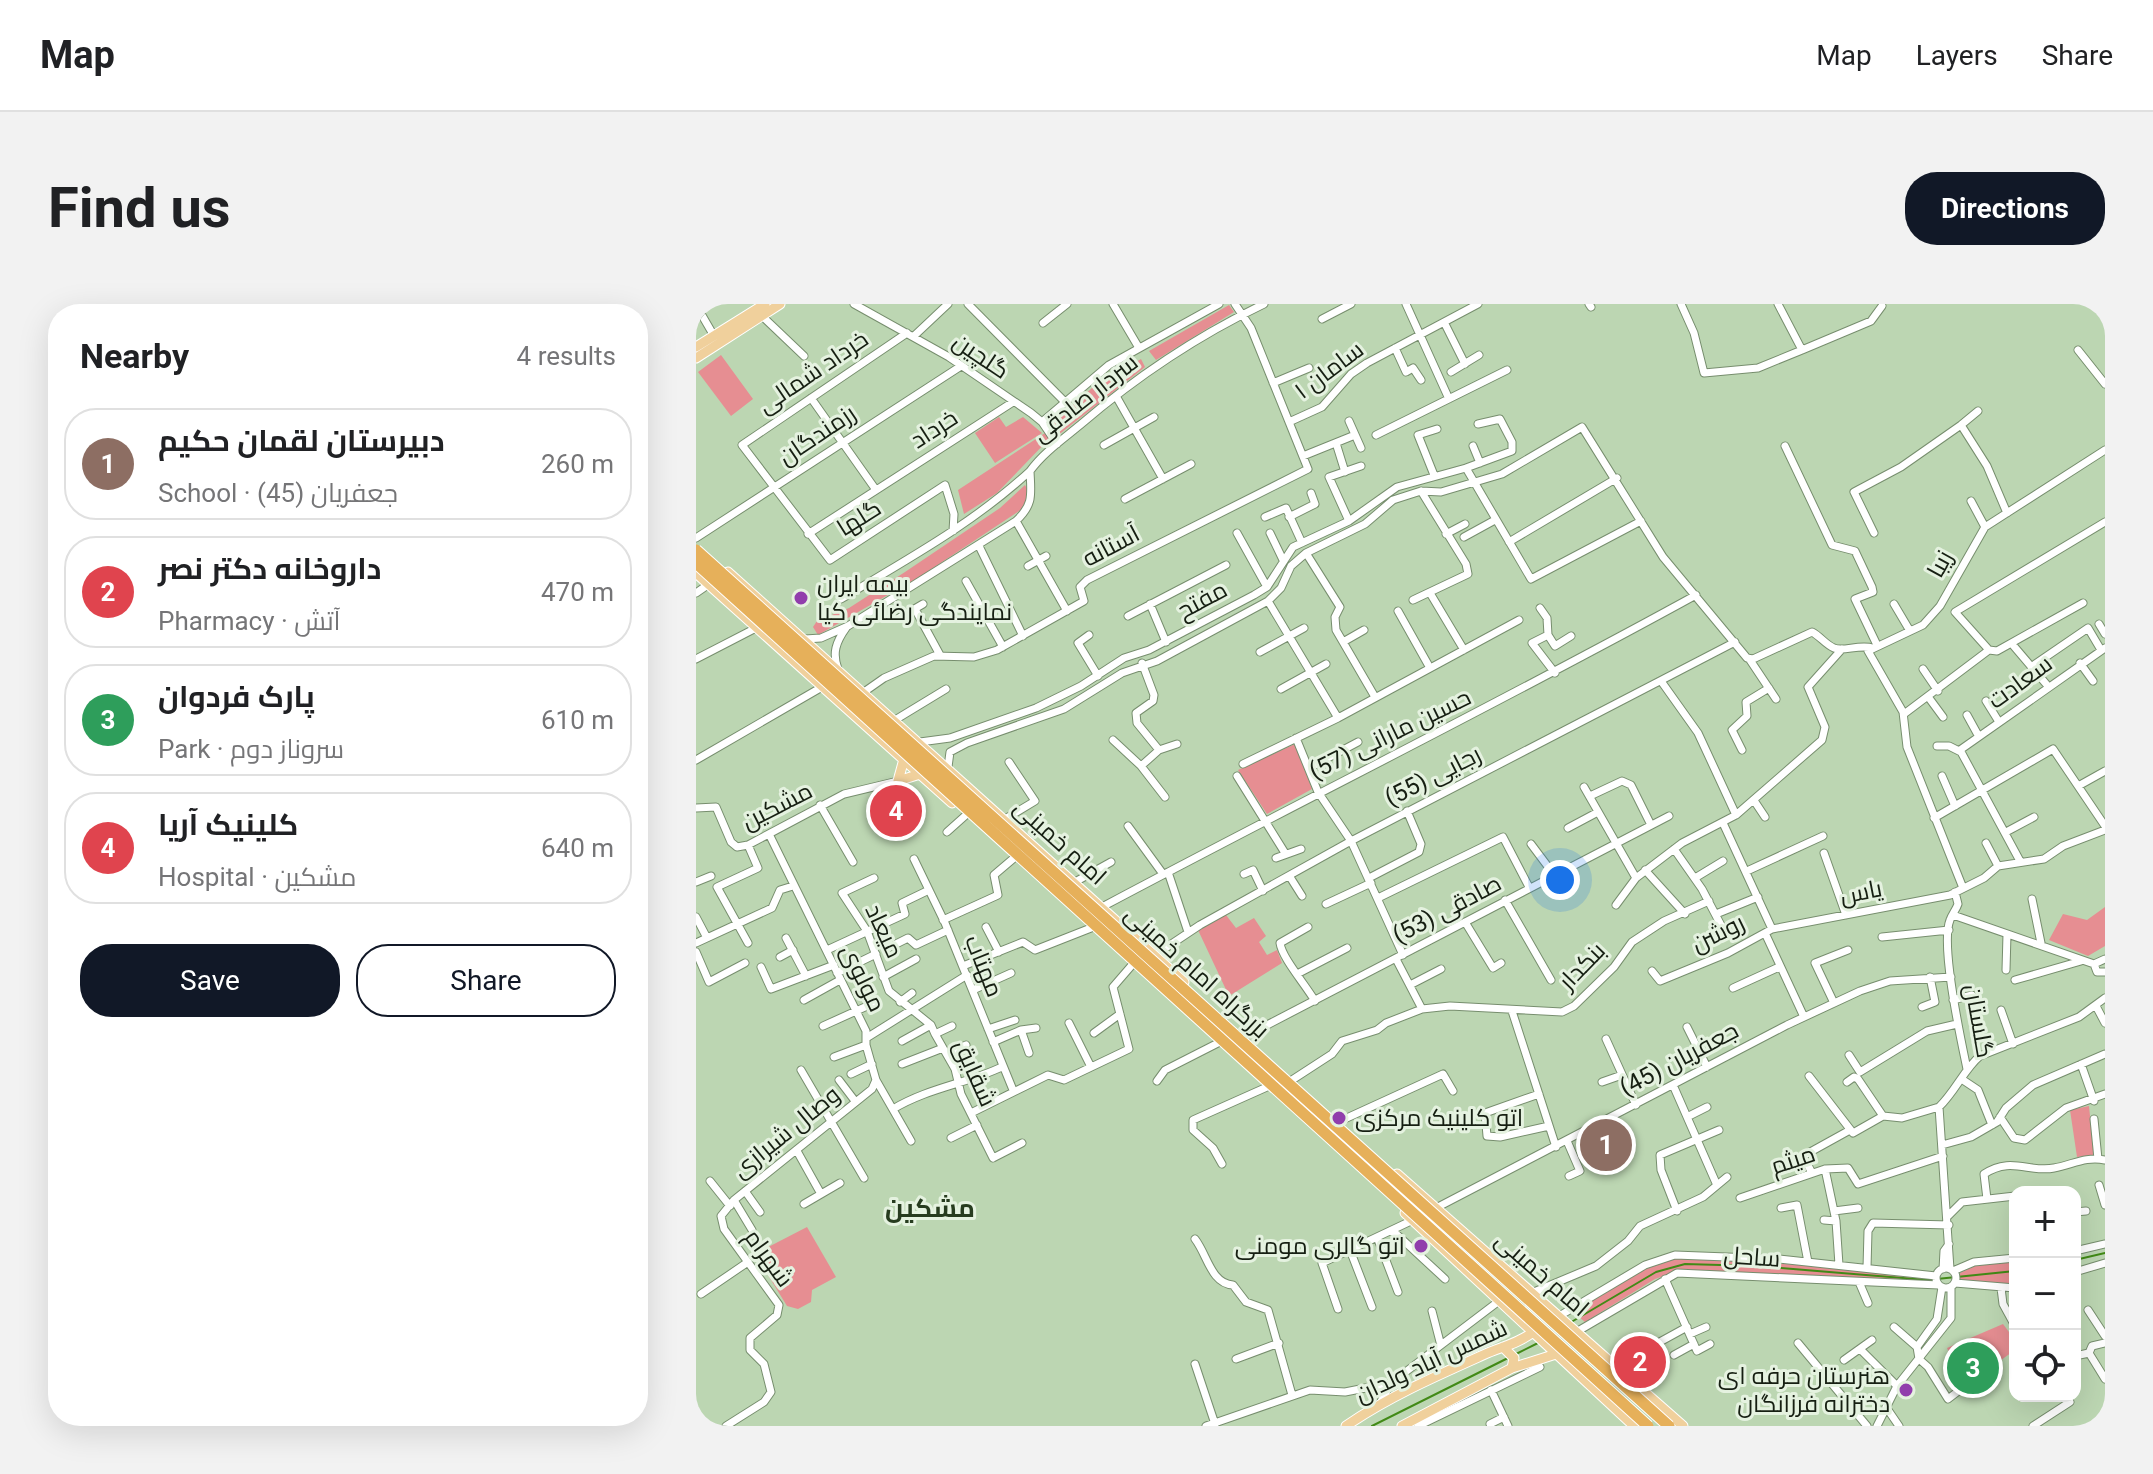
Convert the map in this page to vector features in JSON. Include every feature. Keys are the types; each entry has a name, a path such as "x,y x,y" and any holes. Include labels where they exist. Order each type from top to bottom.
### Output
{"highway":[{"name":"بزرگراه امام خمینی","path":"696,550 1669,1426"},
{"name":"بزرگراه امام خمینی","path":"696,563 1648,1426"}],"main road":[{"path":"696,347 765,304"},
{"path":"696,358 780,304"},
{"name":"امام خمینی","path":"696,540 1338,1122 1561,1315 1683,1426"},
{"name":"امام خمینی","path":"696,573 1267,1087 1634,1426"},
{"path":"898,781 904,759"},
{"path":"898,781 920,774"},
{"path":"1371,1182 1388,1166"},
{"name":"شمس آباد ولدان","path":"1346,1426 1379,1405 1533,1332"},
{"path":"1503,1347 1514,1358 1512,1368"},
{"path":"1402,1426 1512,1368 1556,1354"},
{"path":"1603,1398 1619,1389 1624,1373"},
{"path":"1614,1408 1620,1392 1638,1385"}],"street":[{"name":"گلچین","path":"854,304 961,366 1042,422"},
{"name":"خرداد شمالی","path":"742,445 910,334 948,304"},
{"path":"968,304 1065,402"},
{"path":"1043,323 1067,304"},
{"path":"1113,304 1139,348"},
{"path":"1057,444 1042,422 1065,402 1109,365 1219,304"},
{"path":"1235,304 1273,383 1303,456 1355,435"},
{"name":"سردار صادقی","path":"1016,521 1030,508 1033,497 1030,471 1057,444 1116,396 1195,339 1264,304"},
{"path":"1322,319 1351,304"},
{"path":"1406,304 1449,399"},
{"name":"سامان ۱","path":"1289,422 1322,407 1351,374 1478,304"},
{"path":"1681,304 1694,333 1704,373 1758,368 1871,321 1883,305"},
{"path":"1778,304 1802,350"},
{"path":"696,305 714,336"},
{"path":"762,316 804,356"},
{"path":"1445,324 1465,364"},
{"path":"1395,348 1406,372 1413,368 1421,380"},
{"path":"2078,350 2105,384"},
{"path":"1451,372 1479,355"},
{"name":"رزمندگان","path":"696,540 961,366"},
{"path":"1273,383 1309,368"},
{"path":"1376,435 1507,370"},
{"path":"1116,396 1163,479"},
{"path":"811,398 876,490"},
{"name":"خرداد","path":"808,534 1013,402"},
{"path":"1874,533 1854,492 1901,467 1978,411"},
{"path":"1104,445 1154,417"},
{"path":"1267,587 1283,560 1302,543 1349,521 1385,492 1509,453 1513,447 1500,419 1478,424"},
{"path":"1349,421 1361,448"},
{"path":"1961,425 1987,466 2007,513"},
{"name":"مفتح","path":"950,752 1064,709 1122,673 1157,661 1268,601 1281,588 1291,566 1306,553 1365,524 1393,500 1421,491 1441,492 1502,474 1582,427 1617,478"},
{"path":"1434,475 1418,435 1437,429"},
{"path":"1336,443 1345,472"},
{"name":"گلها","path":"742,445 830,560 945,485 954,514 953,531"},
{"path":"1473,446 1480,463"},
{"path":"1785,446 1832,545 1855,551 1867,575 1873,592 1855,599 1875,646"},
{"name":"زیبا","path":"1875,646 1923,625 1940,606 1985,527 2105,450"},
{"name":"آستانه","path":"864,692 915,663 940,655 974,657 1003,647 1084,601 1080,587 1087,580 1308,469 1303,456"},
{"path":"1125,499 1191,464"},
{"path":"1349,521 1329,477 1361,466"},
{"path":"1466,468 1531,579 1641,521"},
{"path":"841,599 953,531 997,501 1030,471"},
{"path":"1509,542 1617,478 1663,557 1750,660 1776,699"},
{"path":"1413,600 1468,574 1466,564 1421,491"},
{"path":"1289,517 1315,504 1311,493"},
{"path":"1971,501 1985,527"},
{"path":"1265,517 1286,508 1302,543"},
{"path":"1464,537 1495,520"},
{"path":"805,639 821,638 848,626 1016,521 1042,558 1067,611"},
{"name":"زیبا","path":"1989,650 1955,612 2105,522"},
{"path":"1446,534 1465,524"},
{"path":"1237,533 1267,587"},
{"path":"1270,533 1283,560"},
{"path":"979,546 1023,636"},
{"path":"1306,553 1340,607 1335,617 1336,630 1375,697"},
{"path":"1028,566 1042,558"},
{"path":"1128,616 1226,565"},
{"path":"966,581 1003,647"},
{"path":"696,593 709,584"},
{"name":"مفتح","path":"920,742 943,739 1036,708 1098,676 1124,658 1166,642 1267,587"},
{"path":"1430,593 1464,650"},
{"name":"حسین مارانی (57)","path":"1102,907 1318,792 1555,673 1696,595"},
{"path":"1268,601 1338,718"},
{"path":"1904,714 1989,650 1997,651 2012,644 2083,603"},
{"path":"1150,604 1166,642"},
{"path":"1894,604 1910,631"},
{"path":"899,618 919,607 940,655"},
{"path":"1540,608 1547,618 1548,635 1555,646 1571,636"},
{"path":"1398,611 1430,668"},
{"path":"1243,764 1338,718 1519,620"},
{"path":"2099,624 2105,634"},
{"path":"838,669 834,659 836,645 848,626"},
{"path":"696,659 756,628"},
{"path":"1260,652 1291,638 1304,628"},
{"path":"2031,667 2088,628 2103,649"},
{"path":"1343,642 1364,630"},
{"path":"1750,660 1812,632 1832,647 1875,646"},
{"path":"1089,635 1078,643 1098,676"},
{"path":"1548,635 1532,643 1555,673"},
{"name":"رجایی (55)","path":"1155,955 1188,932 1351,841 1735,642"},
{"path":"2012,644 2047,685"},
{"path":"1875,646 1869,656 1904,714 1907,747 1959,890 1984,878 1998,866 2044,859 2063,846 2105,828 2080,785 2053,749 1934,818"},
{"path":"1616,905 1645,870 1674,849 1755,802 1822,740 1825,727 1808,687 1842,649"},
{"name":"سعادت","path":"1960,750 2047,685 2103,649"},
{"path":"1137,654 1154,695 1153,701 1136,713 1137,723 1159,750"},
{"path":"2080,663 2093,681"},
{"path":"1281,689 1326,664"},
{"path":"1923,669 1938,691"},
{"path":"1661,681 1698,733 1736,815"},
{"path":"696,760 822,687"},
{"path":"1742,750 1732,730 1747,716 1746,702 1769,688"},
{"path":"895,720 946,689"},
{"path":"1929,698 1943,717"},
{"path":"1986,701 1999,722"},
{"path":"1967,715 1978,735"},
{"path":"1296,738 1318,792 1351,841 1370,880 1422,1009"},
{"path":"943,739 944,750 950,752 948,767"},
{"path":"1113,740 1141,766 1165,797"},
{"path":"1309,768 1358,742"},
{"path":"1141,766 1159,750 1177,744"},
{"path":"1937,746 1960,750 2020,861"},
{"path":"1005,819 1035,801 1009,762"},
{"path":"2080,785 2105,771"},
{"path":"1237,776 1267,819 1285,853"},
{"path":"1942,776 1955,806"},
{"name":"مشکین","path":"696,808 716,807 731,842 737,847 748,845 844,794 898,781"},
{"path":"1590,796 1622,781 1631,785 1651,825"},
{"path":"1584,787 1636,878"},
{"path":"1755,802 1765,817"},
{"path":"820,805 853,862"},
{"path":"1326,904 1419,852 1421,844 1407,811"},
{"path":"1568,828 1598,812"},
{"path":"947,832 966,815"},
{"name":"صادقی (53)","path":"1244,1037 1669,816"},
{"path":"2006,832 2034,817"},
{"path":"1723,823 1758,897 1768,931"},
{"path":"1128,826 1166,873 1188,932"},
{"name":"مولوی","path":"769,834 856,1011 876,1080 911,1141"},
{"path":"1747,871 1823,836"},
{"path":"1378,898 1503,837 1529,887"},
{"path":"1986,843 1998,866"},
{"path":"1531,844 1555,876"},
{"path":"748,845 758,868 717,887 748,943"},
{"path":"1276,858 1301,849"},
{"path":"1674,849 1695,878 1723,929"},
{"path":"1824,853 1846,915"},
{"path":"943,920 998,895 994,875 1014,858"},
{"name":"مهتاب","path":"914,859 948,930 1013,1090"},
{"path":"1695,878 1723,861"},
{"path":"1075,882 1111,862"},
{"path":"1244,874 1253,870 1263,891"},
{"path":"1645,870 1685,914"},
{"path":"696,882 711,876"},
{"path":"1290,877 1302,896"},
{"name":"میعاد","path":"874,878 842,893 867,931 889,991 913,1011"},
{"path":"696,943 772,908 780,890 793,886"},
{"path":"827,950 905,914 902,903 929,890"},
{"name":"گلستان","path":"1939,1107 1968,1071 1957,1024 1951,977 1949,930 1958,904 1959,890"},
{"name":"یاس","path":"1768,931 1959,890"},
{"path":"1716,914 1758,897"},
{"path":"2032,899 2041,943"},
{"path":"1505,900 1551,980"},
{"name":"بنکدار","path":"1292,1080 1332,1054 1342,1041 1422,1009 1450,1006 1562,1012 1574,1006 1614,967 1632,942 1664,921 1709,901"},
{"path":"1953,915 2041,943 2094,964 2105,959"},
{"path":"696,917 706,936"},
{"path":"1465,922 1493,968 1501,963"},
{"path":"986,927 999,952"},
{"path":"1308,927 1280,943 1286,961 1299,973 1315,1001"},
{"path":"963,966 1023,942 1035,950 1091,928"},
{"path":"890,947 908,938 916,945 948,930"},
{"path":"1882,937 1949,930"},
{"name":"روشن","path":"1652,971 1660,981 1728,953 1768,931 1779,967 1804,1017"},
{"path":"2006,970 2007,934"},
{"path":"786,938 806,976"},
{"path":"1299,973 1347,948"},
{"path":"780,957 793,950"},
{"path":"1834,1003 1815,963 1848,950"},
{"path":"696,952 709,982 745,963"},
{"path":"804,1000 837,973 876,954"},
{"path":"883,977 916,959"},
{"path":"2015,980 2082,960"},
{"path":"2094,964 2097,972 2105,972"},
{"path":"971,1113 1048,1075 1064,1080 1129,1049 1113,987 1132,965"},
{"path":"761,967 771,989 806,976 837,973"},
{"path":"1733,988 1779,967"},
{"path":"1410,985 1441,969"},
{"path":"973,990 1011,973"},
{"path":"834,1057 867,1041 967,975"},
{"path":"1922,1007 1935,1002 1930,977"},
{"name":"جعفریان (45)","path":"1436,1208 1834,1003 1890,981 1951,977"},
{"path":"900,1002 912,993"},
{"path":"1953,1000 1972,995"},
{"path":"1968,1071 1980,1056 2079,1017 2105,998"},
{"path":"823,1026 876,1002"},
{"path":"2096,1006 2105,1023"},
{"path":"2001,1010 2013,1044"},
{"name":"شقایق","path":"913,1011 931,1025 993,1158 1022,1143"},
{"path":"1512,1011 1556,1147"},
{"path":"1094,1033 1120,1014"},
{"path":"988,1029 1015,1020"},
{"path":"1069,1023 1091,1067"},
{"path":"1849,1055 1860,1072 1927,1031 1957,1024"},
{"path":"902,1041 931,1025"},
{"path":"935,1034 952,1026"},
{"path":"1687,1027 1707,1067"},
{"path":"993,1042 1021,1030 1036,1028"},
{"path":"1021,1030 1029,1053"},
{"path":"1606,1039 1636,1105"},
{"path":"1157,1081 1165,1070 1218,1043"},
{"path":"902,1064 966,1045"},
{"path":"1942,1145 1971,1137 1992,1125 2033,1085 2105,1054"},
{"path":"851,1074 872,1064"},
{"path":"2081,1064 2094,1101"},
{"path":"893,1109 919,1093 966,1083 1002,1067"},
{"path":"801,1070 864,1178"},
{"path":"1338,1122 1443,1074 1453,1091"},
{"path":"1602,1082 1622,1075"},
{"path":"1809,1076 1851,1132"},
{"path":"1847,1082 1854,1077 1858,1079 1883,1116"},
{"path":"839,1080 855,1101"},
{"name":"وصال شیرازی","path":"721,1216 745,1191 872,1089 876,1080"},
{"path":"1963,1080 1978,1090 1992,1125"},
{"path":"1673,1085 1716,1183"},
{"path":"1222,1164 1213,1148 1193,1130 1193,1120 1267,1087"},
{"path":"1539,1094 1485,1113 1487,1136 1500,1137 1549,1126"},
{"path":"2000,1117 2014,1138 2025,1140 2066,1108 2094,1101 2105,1094"},
{"path":"1687,1117 1707,1107"},
{"path":"1812,1173 1803,1156 1883,1116 1902,1118 1939,1107 1949,1220 1949,1270 1937,1319 1917,1347"},
{"path":"1987,1199 1984,1174 1995,1167 2054,1168 2072,1161 2101,1160 2094,1119"},
{"path":"951,1138 977,1125"},
{"path":"1677,1211 1664,1180 1660,1155 1719,1130"},
{"path":"1567,1141 1580,1171 1569,1176"},
{"path":"797,1151 821,1194"},
{"name":"میثم","path":"1740,1198 1825,1169 1848,1168 1858,1184 1943,1156"},
{"path":"1825,1169 1836,1221 1839,1265"},
{"path":"1534,1292 1596,1266 1628,1241 1640,1226 1703,1197 1716,1183 1727,1177"},
{"path":"710,1181 752,1230"},
{"path":"804,1204 840,1183"},
{"path":"2099,1185 2105,1205"},
{"path":"745,1191 760,1212"},
{"path":"1819,1196 1831,1194"},
{"path":"1949,1220 1962,1202 2009,1197"},
{"path":"1781,1208 1797,1205 1808,1262"},
{"path":"1834,1211 1858,1208"},
{"path":"2081,1211 2086,1211"},
{"name":"شهرام","path":"721,1216 720,1222 779,1305 777,1315 750,1338 750,1350 764,1364 771,1392 764,1402 726,1426"},
{"path":"1338,1309 1322,1263 1413,1220"},
{"path":"1824,1220 1836,1221"},
{"path":"1867,1268 1868,1231 1873,1223 1949,1220"},
{"path":"1392,1230 1445,1279"},
{"path":"1377,1237 1398,1292"},
{"path":"1195,1239 1205,1250 1214,1275 1233,1285 1246,1302 1268,1310 1292,1395"},
{"path":"2081,1250 2105,1244"},
{"path":"1350,1250 1372,1307"},
{"name":"ساحل","path":"1561,1315 1645,1265 1675,1255 1808,1262 1936,1276"},
{"path":"1877,1426 1897,1386 1951,1318 1947,1286 1936,1276 1974,1262 2009,1259"},
{"path":"701,1294 748,1262"},
{"path":"2081,1270 2105,1263"},
{"name":"ساحل","path":"1578,1331 1677,1273 2009,1288"},
{"path":"1665,1279 1695,1347"},
{"path":"1859,1282 1868,1303"},
{"path":"2001,1288 2003,1304 2009,1315"},
{"path":"1379,1405 1391,1383 1440,1342 1499,1301"},
{"path":"2088,1310 2105,1336"},
{"path":"1432,1311 1440,1342"},
{"path":"1616,1366 1688,1331 1706,1327"},
{"path":"1894,1327 1917,1347 1919,1359 1928,1367 1948,1399 1965,1386"},
{"path":"1844,1360 1872,1340"},
{"path":"1236,1359 1279,1343"},
{"path":"1798,1343 1867,1426"},
{"path":"2089,1353 2092,1346 2105,1343"},
{"path":"1674,1355 1710,1344"},
{"path":"1860,1349 1897,1386"},
{"path":"2081,1355 2089,1353"},
{"path":"2089,1353 2103,1373"},
{"path":"1873,1363 1882,1356"},
{"path":"1195,1364 1210,1425 1310,1390 1345,1392 1391,1383"},
{"path":"1418,1426 1433,1423 1540,1367"},
{"path":"1491,1390 1508,1426"},
{"path":"2033,1426 2070,1402"},
{"path":"1886,1407 1899,1426"},
{"path":"1490,1424 1504,1417"},
{"path":"2099,1426 2105,1423"}],"shaded area":[{"path":"1229,305 1234,312 1156,360 1149,351"},
{"path":"721,355 753,399 731,416 698,372"},
{"path":"1141,359 1145,367 1057,436 1049,426 1092,388"},
{"path":"999,417 1006,427 1023,417 1042,433 995,463 975,433"},
{"path":"1045,433 1049,439 997,493 964,514 958,490"},
{"path":"1025,485 1028,491 1025,507 921,576 818,635 813,627 817,621 849,608 905,572 1000,508"},
{"path":"1295,744 1312,789 1267,814 1238,770"},
{"path":"2105,907 2105,946 2088,956 2049,940 2063,914 2087,920"},
{"path":"1226,915 1236,928 1254,918 1266,936 1259,942 1267,955 1277,950 1282,963 1229,996 1198,930"},
{"path":"2089,1106 2094,1155 2077,1157 2070,1110"},
{"path":"807,1227 836,1277 812,1290 811,1302 798,1309 787,1306 755,1254"},
{"path":"1675,1258 1802,1265 1931,1279 1933,1283 1681,1270 1655,1279 1585,1322 1573,1312 1646,1269"},
{"path":"2009,1262 2009,1284 1959,1280 1960,1273 1977,1265"},
{"path":"2003,1324 2009,1332 2009,1354 1965,1386 1947,1348"}],"waterway":[{"path":"2081,1259 2105,1253"},
{"path":"1573,1321 1656,1272 1685,1264 1756,1266 1927,1280 2009,1272"},
{"path":"1516,1354 1538,1343"},
{"path":"1372,1426 1510,1357"}],"place":[{"name":"بیمه ایران نمایندگی رضائی کيا","path":"801,598"},
{"name":"کلینیک آریا","path":"896,811"},
{"name":"اتو کلینیک مرکزی","path":"1339,1118"},
{"name":"دبیرستان لقمان حکیم","path":"1606,1145"},
{"name":"اتو گالری مومنی","path":"1421,1246"},
{"name":"داروخانه دکتر نصر","path":"1640,1362"},
{"name":"پارک فردوان","path":"1973,1368"},
{"name":"هنرستان حرفه ای دخترانه فرزانگان","path":"1906,1390"}],"district":[{"name":"مشکین","path":"930,1208"}]}
